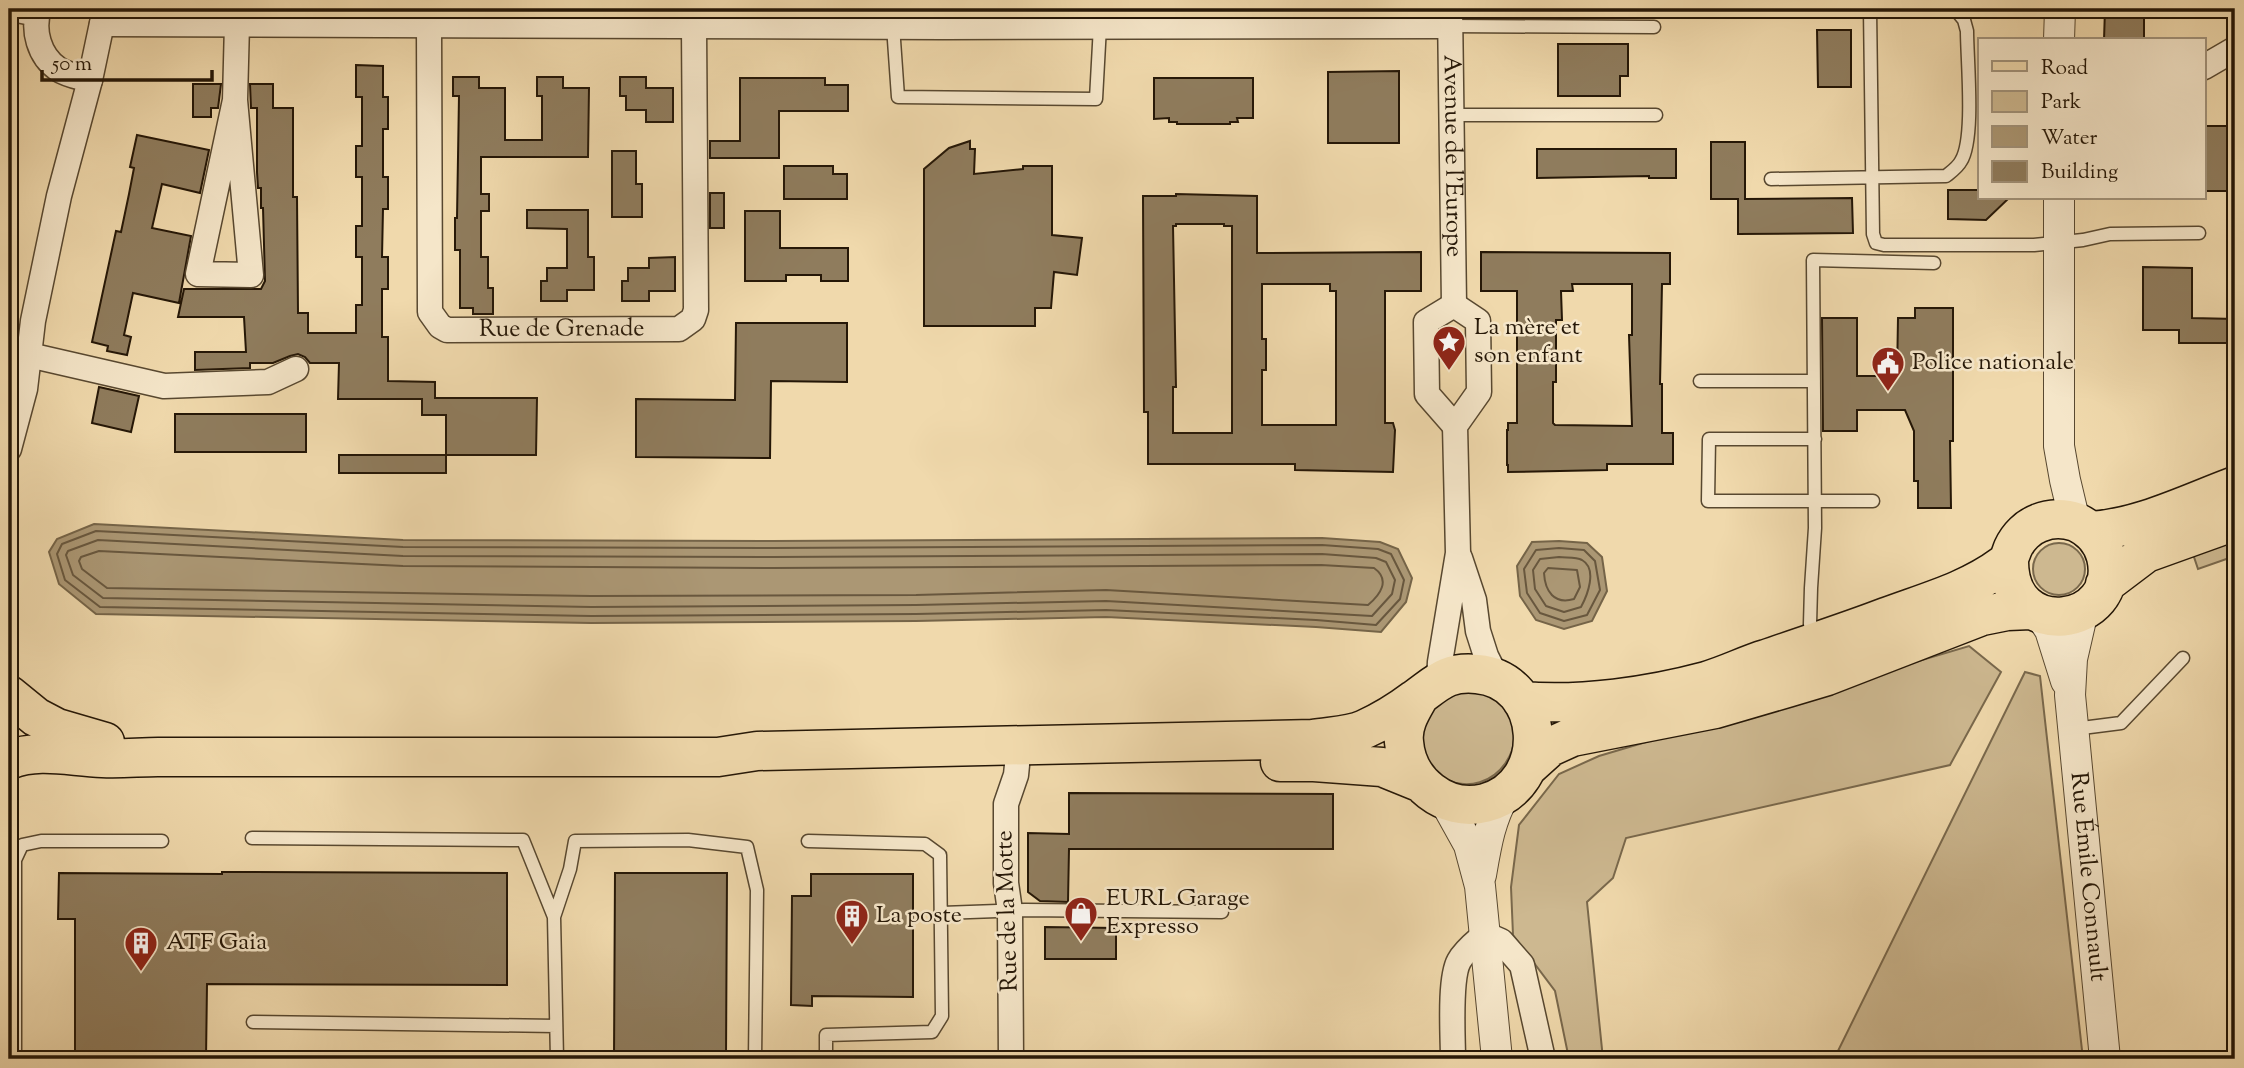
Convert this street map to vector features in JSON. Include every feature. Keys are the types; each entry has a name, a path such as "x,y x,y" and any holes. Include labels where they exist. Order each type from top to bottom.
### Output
{"main road":[{"path":"2036,612 2020,600 2009,574 2009,559 2020,537 2028,529 2068,525 2106,530 2135,523 2235,486"},
{"path":"9,760 22,755 46,753 102,758 718,757 757,751 1313,739 1362,731 1388,718 1429,689 1459,674 1479,674 1510,691 1565,703 1615,699 1821,660 2007,611 2036,612 2055,618 2069,616 2146,553 2235,521"},
{"path":"2068,525 2104,550 2107,561 2094,597"},
{"path":"718,757 756,765 1314,762 1382,767 1464,805 1486,803 1505,794 1519,782 1529,766 1550,747 1572,737 1715,709 1821,660 1970,585 2009,559"},
{"path":"1429,689 1407,717 1403,739 1407,762 1431,791"},
{"path":"1510,691 1532,722 1534,744 1529,766"},
{"path":"9,695 36,718 57,728 158,757"},
{"path":"9,706 9,732"}],"street":[{"path":"12,9 38,12 37,39 49,61 63,72 90,80"},
{"path":"2059,38 2060,9"},
{"path":"9,449 25,389 19,353 40,286 58,197 90,80 103,16 237,24 263,17 429,25 694,27 749,18 893,26 967,18 1100,26 1450,18"},
{"name":"Avenue de l'Europe","path":"1450,18 1454,304"},
{"path":"235,100 198,274 251,275 235,100 237,24"},
{"name":"Rue de Grenade","path":"429,25 430,312 440,326 447,330 679,329 694,319 694,27"},
{"path":"2206,66 2235,49"},
{"path":"2059,200 2059,446 2068,525"},
{"path":"1429,689 1440,662 1458,553 1455,426 1479,392 1478,321 1454,304 1426,323 1427,394 1455,426"},
{"path":"19,353 164,387 268,382 296,369"},
{"path":"1458,553 1474,600 1478,631 1486,656 1510,691"},
{"name":"Rue Émile Connault","path":"2094,597 2072,659 2070,695 2105,1059"},
{"name":"Rue Émile Connault","path":"2036,612 2050,630 2070,695"},
{"name":"Rue de la Motte","path":"1011,1059 1006,804 1017,765"},
{"path":"1431,791 1457,821 1469,845 1479,886 1497,1059"},
{"path":"1479,886 1494,812 1505,794"},
{"path":"1453,1059 1456,967 1465,952 1485,934"},
{"path":"1485,934 1501,941 1522,965 1543,1059"}],"lane":[{"path":"1870,9 1872,234 1876,243 2034,245 2110,234 2199,233"},
{"path":"1772,179 1946,176 1954,169 1961,161 1969,139 1974,86 1967,31 1964,20 1955,9"},
{"path":"1450,18 1654,27"},
{"path":"893,26 898,97 1096,99 1100,26"},
{"path":"1452,115 1656,115"},
{"path":"1821,660 1810,624 1815,501 1813,260 1934,263"},
{"path":"1700,381 1814,381"},
{"path":"1815,439 1709,439 1708,500 1872,501"},
{"path":"2074,729 2121,723 2183,659"},
{"path":"252,838 523,840 554,917"},
{"path":"557,1059 554,917 575,841 688,839 747,846 757,890 755,1059"},
{"path":"15,1059 12,962 15,860 22,845 41,841 162,841"},
{"path":"808,841 925,844 940,855 942,1016 932,1032 826,1035 826,1059"},
{"path":"942,912 1222,912"},
{"path":"253,1022 556,1026"}],"green space":[{"path":"2235,536 2235,556 2198,569 2193,554"},
{"path":"2059,543 2078,550 2085,569 2078,588 2059,595 2040,588 2033,569 2040,550"},
{"path":"1969,646 2001,672 1950,765 1626,838 1613,878 1587,902 1603,1059 1569,1059 1555,991 1513,935 1511,887 1519,825 1559,774 1599,756"},
{"path":"2025,672 2040,676 2083,1059 1834,1059"},
{"path":"1475,689 1499,702 1510,717 1514,733 1512,749 1505,763 1494,775 1480,782 1463,784 1435,774 1427,763 1418,740 1439,696"}],"water":[{"path":"94,524 403,540 1322,538 1380,542 1398,549 1412,578 1406,602 1381,632 1106,617 591,623 96,614 59,584 49,552 57,539"},
{"path":"1532,542 1587,543 1602,557 1607,591 1592,621 1564,629 1536,620 1520,596 1517,566"}],"building":[{"path":"2105,9 2144,9 2144,38 2104,38"},
{"path":"1817,30 1851,30 1851,87 1818,87"},
{"path":"1558,44 1628,44 1628,76 1620,76 1620,96 1558,96"},
{"path":"356,65 383,66 383,97 388,97 388,129 383,129 383,177 388,177 388,209 383,209 382,257 388,257 388,289 382,289 382,337 388,337 388,381 435,382 435,398 537,398 536,455 446,455 446,415 422,415 422,399 338,399 339,363 310,363 298,354 273,363 250,363 250,368 195,370 195,352 246,352 244,317 178,317 184,289 261,289 265,281 263,208 257,172 257,108 251,108 250,84 273,84 273,108 293,108 293,197 297,197 298,313 308,313 308,333 356,333 356,305 362,305 362,257 356,257 356,226 362,226 362,177 356,177 356,146 362,146 362,97 356,97"},
{"path":"1399,71 1399,143 1328,143 1328,72"},
{"path":"453,77 479,77 479,88 505,88 505,140 542,140 542,96 537,96 537,77 563,77 563,88 589,88 588,157 481,157 481,194 489,194 489,211 481,211 481,257 488,257 488,288 493,288 493,314 473,314 473,308 460,308 460,250 455,250 459,96 453,96"},
{"path":"620,77 646,77 646,88 673,88 673,122 646,122 646,110 626,110 626,96 620,96"},
{"path":"740,78 825,78 825,85 848,85 848,111 779,111 779,158 710,158 710,141 740,141"},
{"path":"1154,78 1253,78 1253,118 1237,118 1238,122 1230,124 1177,124 1169,122 1169,118 1154,119"},
{"path":"193,84 221,84 218,108 211,108 211,117 193,117"},
{"path":"2206,126 2234,126 2234,191 2206,191"},
{"path":"137,135 209,150 200,193 162,184 152,228 191,236 179,303 133,293 124,335 131,337 127,355 107,351 108,346 92,342 116,231 121,232 134,168 130,167"},
{"path":"970,141 970,149 975,149 974,174 1023,169 1023,166 1052,166 1052,235 1082,238 1077,275 1054,272 1051,308 1035,308 1035,326 924,326 924,169 949,148"},
{"path":"1711,142 1745,142 1745,199 1852,198 1853,233 1738,234 1738,199 1711,199"},
{"path":"1537,149 1676,149 1676,178 1537,178"},
{"path":"612,151 636,151 636,184 642,184 642,217 612,217"},
{"path":"784,166 833,166 833,174 847,174 847,199 784,199"},
{"path":"1948,190 1978,190 1978,200 2007,200 1986,220 1948,219"},
{"path":"710,193 724,193 724,228 710,228"},
{"path":"1143,196 1257,196 1257,253 1421,252 1421,291 1385,291 1385,423 1393,423 1395,430 1393,472 1295,470 1295,464 1148,464 1148,412 1144,412","holes":["1173,226 1232,226 1232,433 1173,433 1173,387 1176,387","1262,284 1330,284 1330,291 1336,291 1336,425 1262,425 1262,370 1266,370 1266,339 1262,339"]},
{"path":"527,210 588,210 588,257 594,257 594,290 567,290 567,301 541,301 541,281 547,281 547,268 567,268 567,229 527,228"},
{"path":"745,211 780,211 780,248 848,248 848,281 821,281 821,275 786,275 786,281 745,281"},
{"path":"1481,252 1670,253 1670,284 1662,284 1660,384 1662,433 1673,433 1673,464 1607,464 1607,470 1508,472 1508,423 1517,423 1517,291 1481,291","holes":["1572,284 1632,284 1632,335 1629,335 1632,426 1555,425 1553,382 1556,382 1556,320 1562,320 1561,291 1573,291"]},
{"path":"675,257 675,291 649,291 649,301 622,301 622,281 628,281 628,268 649,268 649,258"},
{"path":"2143,267 2192,268 2192,318 2235,319 2235,343 2179,343 2179,330 2143,330"},
{"name":"Police nationale","path":"1915,308 1953,308 1951,508 1918,508 1918,481 1914,481 1914,431 1905,410 1857,410 1857,431 1823,431 1822,318 1857,318 1857,376 1897,376 1898,318 1915,318"},
{"path":"736,323 847,323 847,382 771,381 770,458 636,457 636,399 735,400"},
{"path":"99,387 139,396 131,432 92,423"},
{"path":"175,414 306,414 306,452 175,452"},
{"path":"339,455 446,455 446,473 339,473"},
{"path":"1069,793 1333,794 1333,849 1069,849 1068,902 1040,901 1028,892 1028,833 1069,834"},
{"path":"59,873 507,873 507,985 207,984 206,1059 75,1059 75,919 58,919"},
{"path":"615,873 727,873 726,1059 614,1059"},
{"name":"La poste","path":"811,874 913,874 913,997 812,996 812,1006 791,1005 792,896 811,896"},
{"name":"EURL Garage Expresso","path":"1045,927 1116,928 1116,959 1045,959"}],"place":[{"name":"La mère et son enfant","path":"1449,372"},
{"name":"Police nationale","path":"1888,393"},
{"name":"EURL Garage Expresso","path":"1081,943"},
{"name":"La poste","path":"852,946"},
{"name":"ATF Gaia","path":"141,973"}]}
